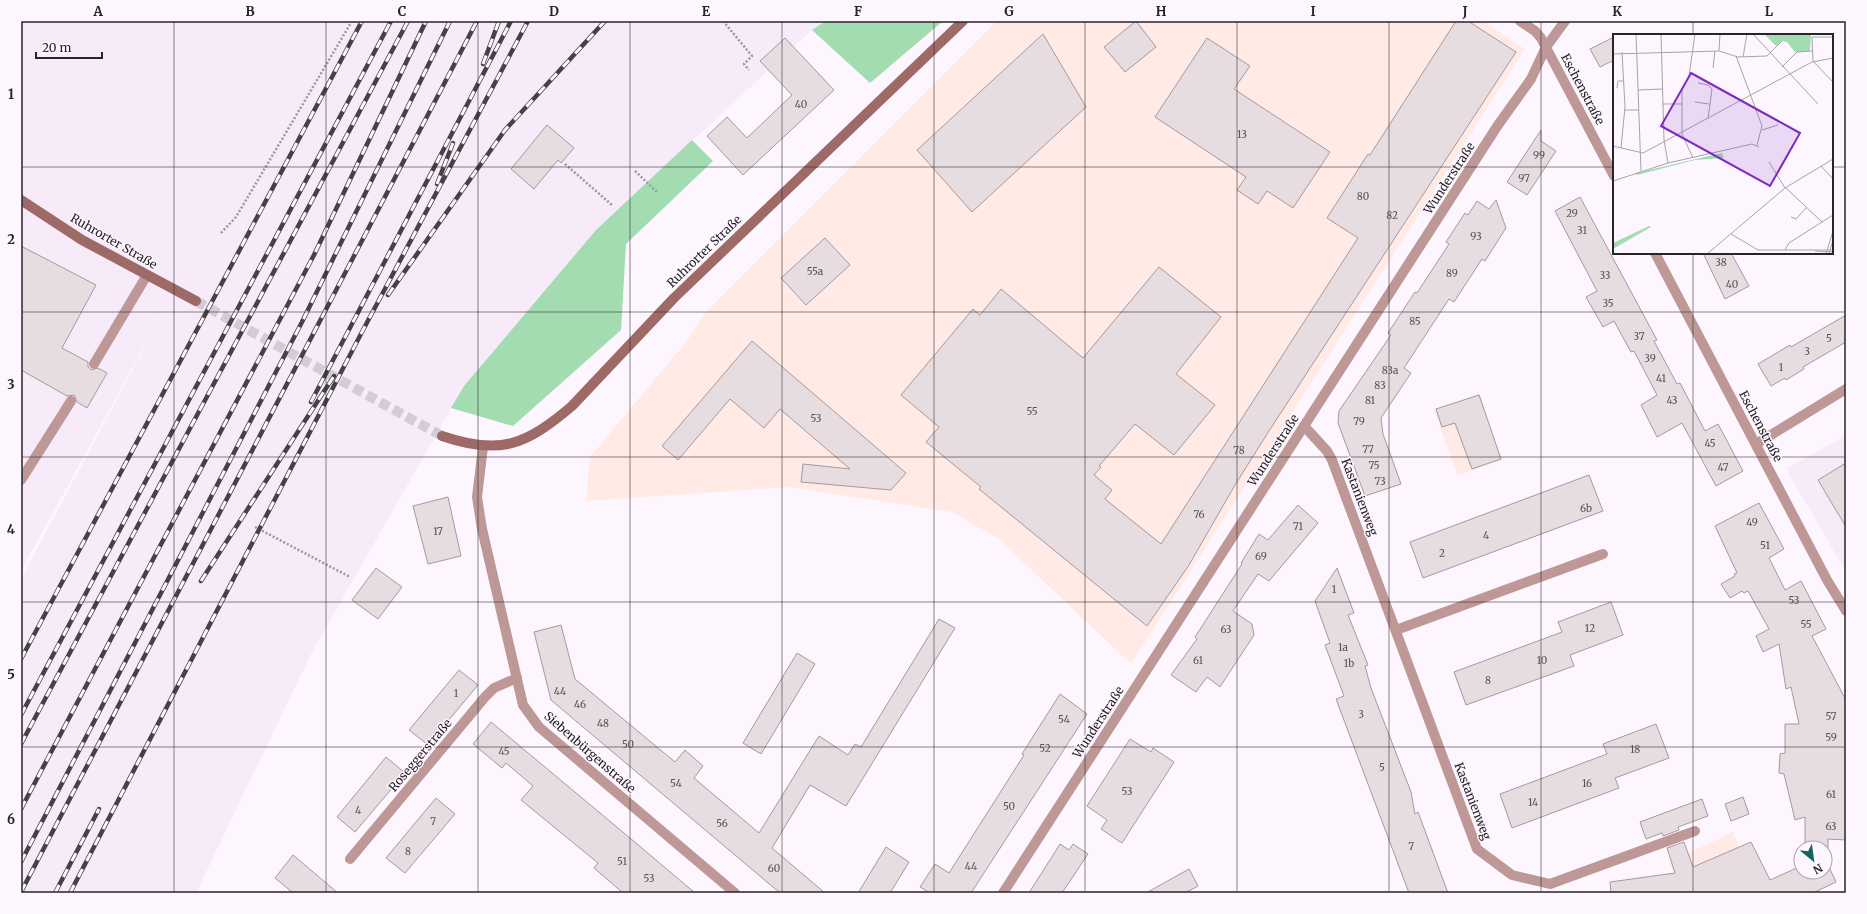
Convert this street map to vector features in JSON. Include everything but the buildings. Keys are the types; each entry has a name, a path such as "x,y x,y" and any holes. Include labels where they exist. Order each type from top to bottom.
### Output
{"main road":[{"name":"Ruhrorter Straße","path":"442,436 463,443 483,447 506,445 529,436 554,421 572,406 674,298 963,21"},
{"name":"Ruhrorter Straße","path":"21,200 82,240 196,301"}],"street":[{"name":"Eschenstraße","path":"1520,21 1538,34 1546,47 1613,174"},
{"name":"Wunderstraße","path":"1003,893 1498,126 1531,79 1546,47 1565,21"},
{"name":"Eschenstraße","path":"1656,254 1827,580 1846,611"},
{"path":"94,364 147,275"},
{"path":"1756,444 1846,389"},
{"path":"21,480 71,401"},
{"name":"Kastanienweg","path":"1304,426 1327,451 1332,460 1477,849 1512,875 1550,884 1695,831"},
{"name":"Siebenbürgenstraße","path":"483,447 477,497 482,529 523,705 538,727 735,893"},
{"path":"1396,630 1603,554"},
{"name":"Roseggerstraße","path":"350,859 485,697 494,688 517,678"}],"path":[{"path":"221,233 236,217 352,21"},
{"path":"723,21 752,56 744,64 749,70"},
{"path":"564,164 612,205"},
{"path":"635,171 658,194"},
{"path":"255,527 350,577"}],"shaded area":[{"path":"21,21 826,21 812,30 596,230 464,386 311,654 196,893 21,893 21,579 172,296 21,571"},
{"path":"997,21 1483,21 1525,49 1131,664 1000,540 952,512 788,487 586,501 590,457 687,341 706,312"},
{"path":"1480,394 1502,460 1457,475 1434,409"},
{"path":"1846,435 1846,572 1786,469"},
{"path":"1733,832 1757,893 1681,893 1670,862"}],"green space":[{"path":"826,21 943,21 870,83 812,30"},
{"path":"692,140 713,161 626,244 621,330 513,426 451,408 464,386 596,230"}],"tunnel":[{"path":"196,301 442,436"}],"railway":[{"path":"21,659 362,21"},
{"path":"21,715 391,21"},
{"path":"21,744 408,21"},
{"path":"21,809 314,255 426,21"},
{"path":"21,862 302,322 450,21"},
{"path":"21,892 477,21"},
{"path":"483,64 499,21"},
{"path":"311,402 511,21"},
{"path":"70,893 363,330 528,21"},
{"path":"388,295 505,130 605,21"},
{"path":"437,184 453,143"},
{"path":"201,581 334,376"},
{"path":"55,893 99,809"}]}
